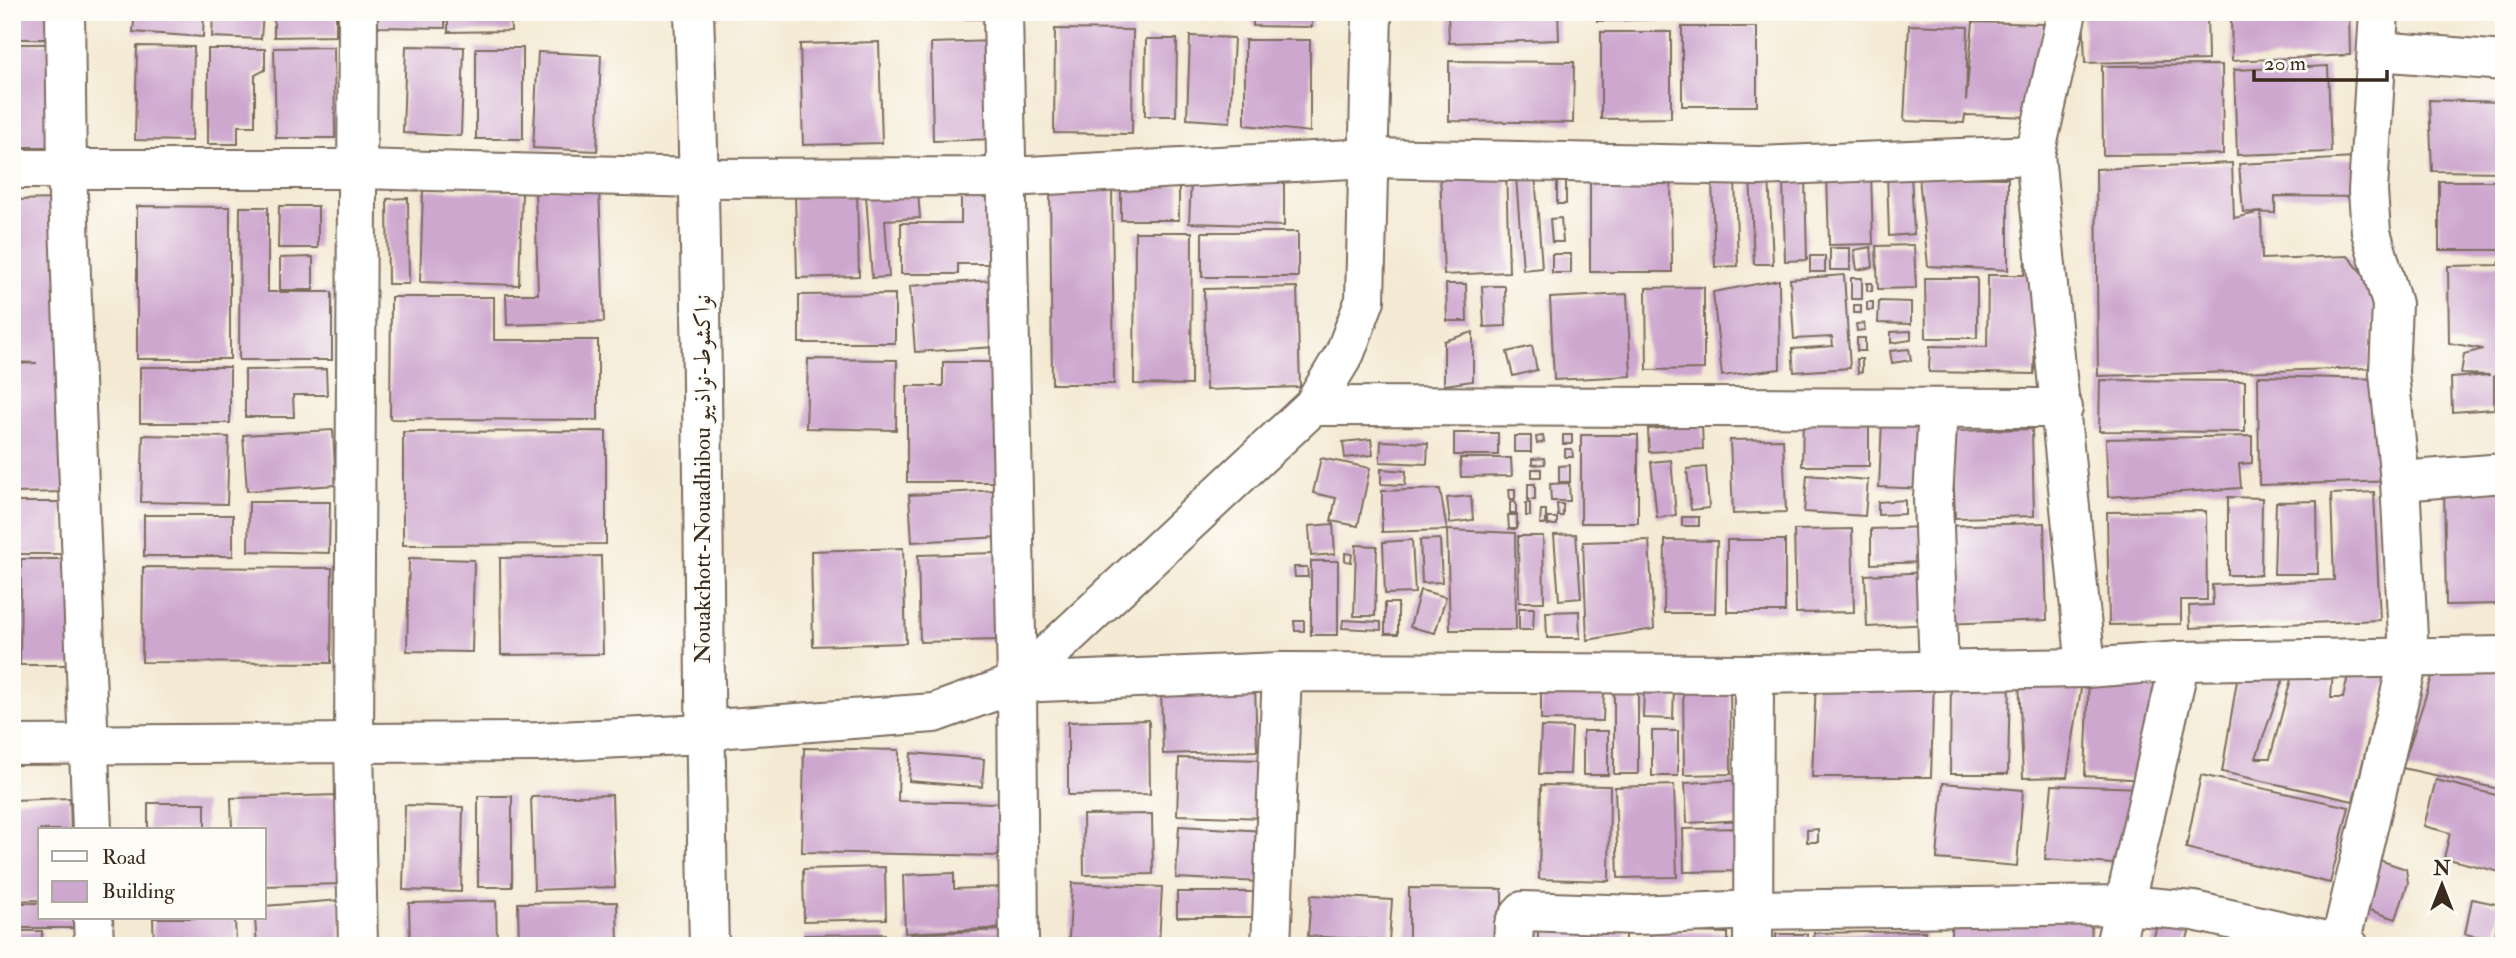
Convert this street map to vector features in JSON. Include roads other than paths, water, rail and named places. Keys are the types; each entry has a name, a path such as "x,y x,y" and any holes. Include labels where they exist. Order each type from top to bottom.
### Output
{"main road":[{"path":"65,12 67,169 91,745 92,828"},
{"path":"358,12 354,744 358,946"},
{"name":"Nouakchott-Nouadhibou نواكشوط-نواذيبو","path":"694,12 700,178 704,733 709,946"},
{"path":"1003,12 1017,683 1019,946"},
{"path":"1017,683 1313,406 1345,353 1365,300 1372,12"},
{"path":"2067,12 2035,155 2063,408 2086,668"},
{"path":"1513,946 1514,924 1523,911 1636,915 1754,928 2125,905 2194,911 2344,945 2409,657 2400,481 2389,373 2392,304 2371,232 2368,191 2379,12"},
{"path":"2378,51 2504,61"},
{"path":"12,169 357,169 700,178 1008,177 1370,158 1759,166 2035,155"},
{"path":"1313,406 2063,408"},
{"path":"1938,408 1933,509 1939,671"},
{"path":"2400,481 2504,472"},
{"path":"12,745 538,742 704,733 728,728 934,713 1017,683 1282,672 1754,674 2086,668 2180,661 2504,656"},
{"path":"2115,946 2180,661"},
{"path":"1271,946 1282,672"},
{"path":"1754,674 1754,928"},
{"path":"93,920 94,946"}]}
